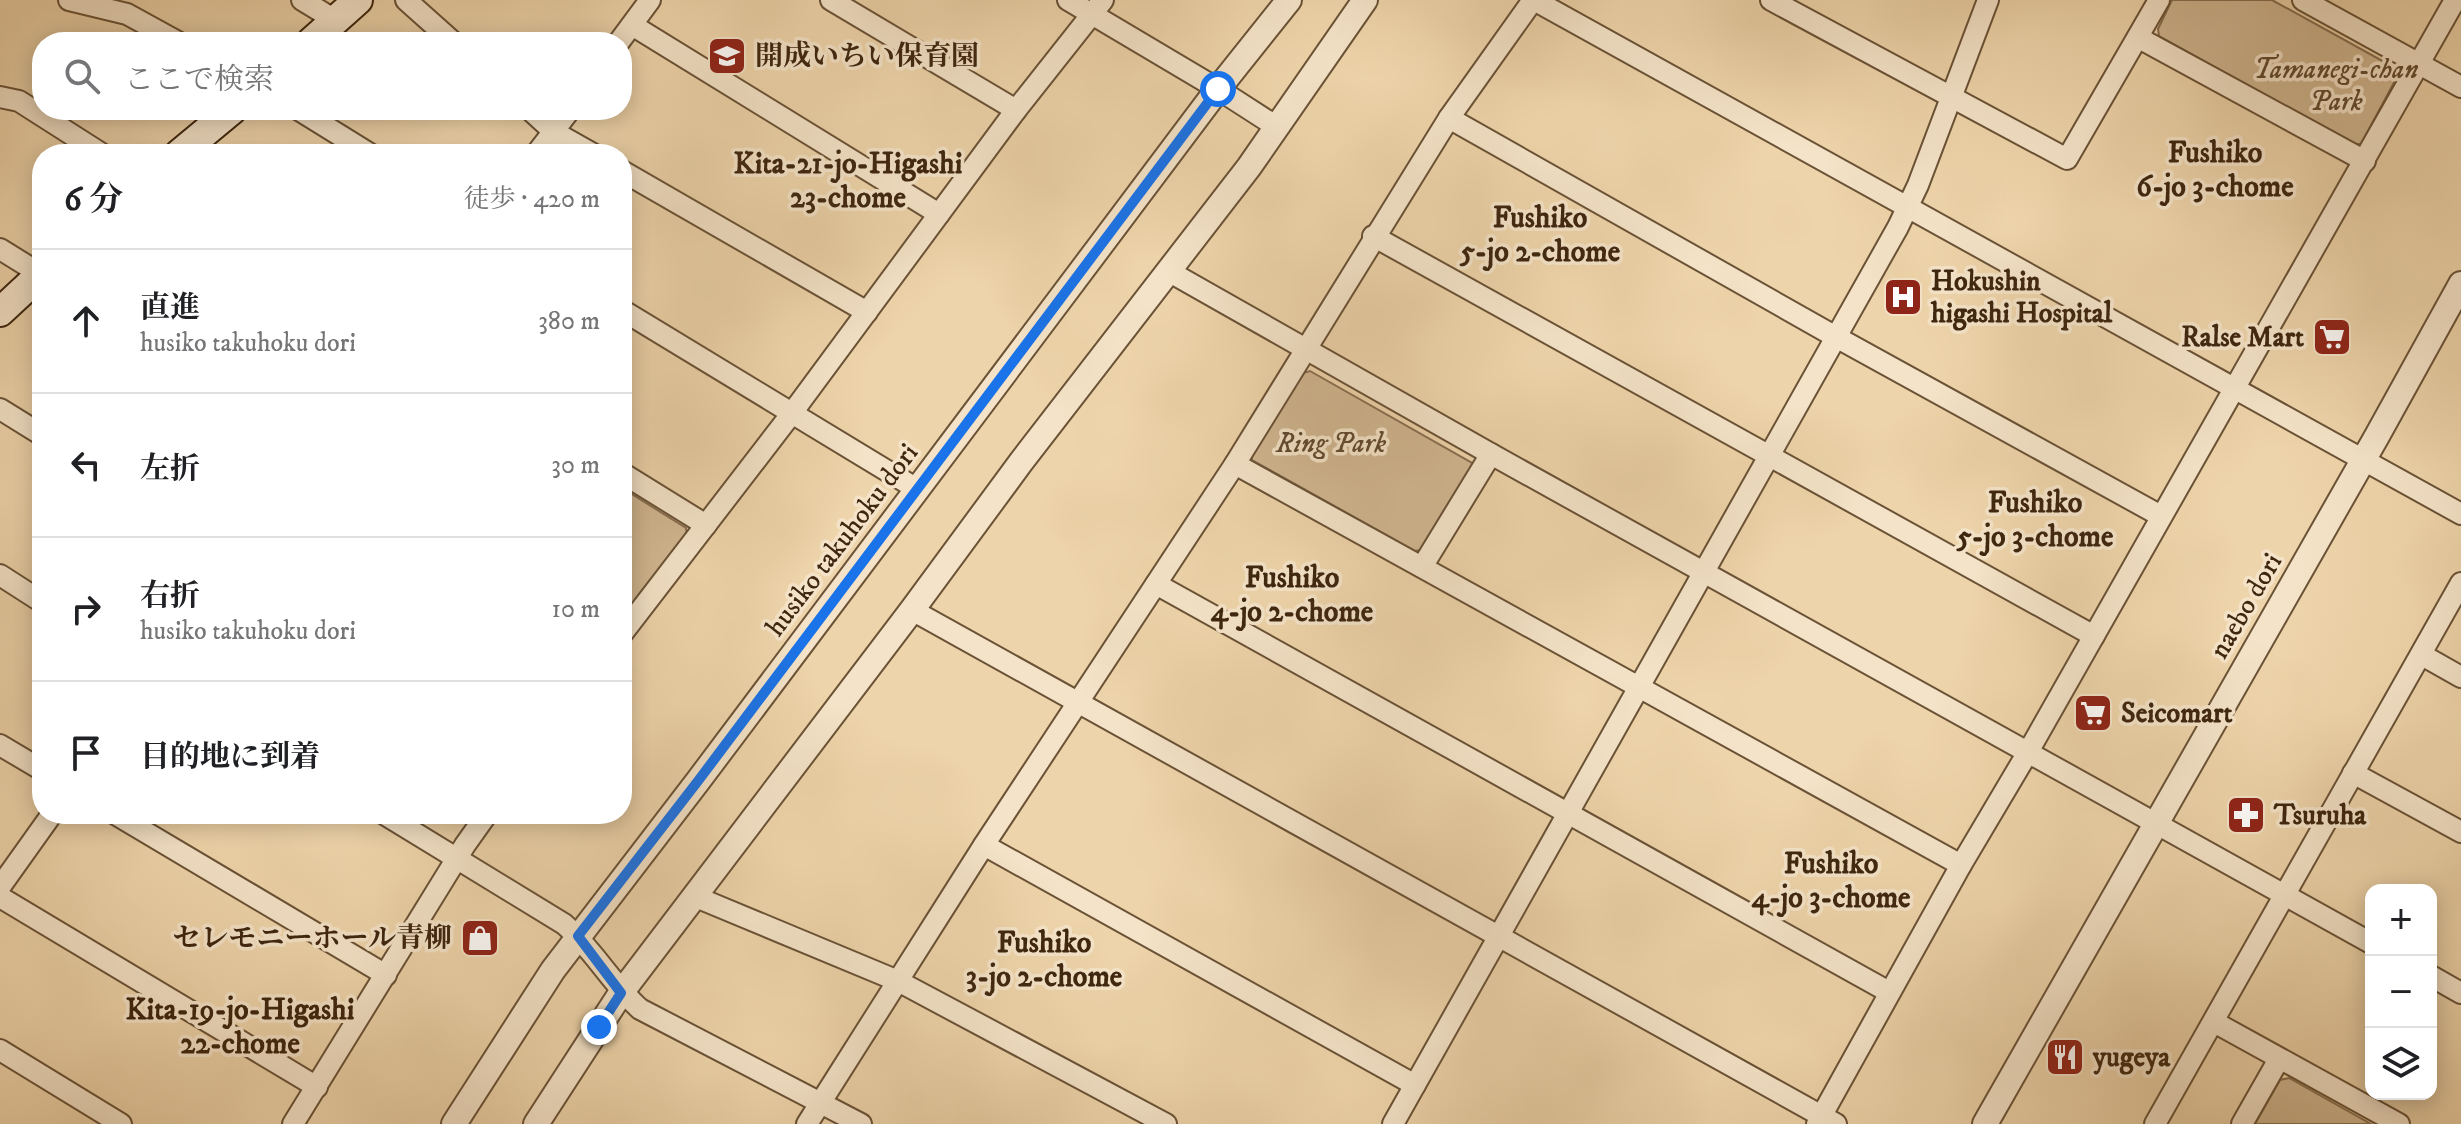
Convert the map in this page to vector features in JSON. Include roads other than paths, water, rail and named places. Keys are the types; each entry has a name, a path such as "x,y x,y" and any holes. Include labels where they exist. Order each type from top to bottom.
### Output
{"main road":[{"path":"322,32 358,0"},
{"path":"191,144 220,120"},
{"path":"0,312 32,283"}],"street":[{"path":"69,0 132,7 165,32"},
{"path":"302,0 335,20"},
{"path":"406,0 442,32"},
{"path":"627,32 650,0"},
{"path":"831,0 1016,110"},
{"path":"1068,0 1097,7 1277,127"},
{"name":"husiko takuhoku dori","path":"454,1124 578,936 708,768 1218,89 1289,0"},
{"path":"536,1124 621,993 1021,462 1170,272 1277,127 1365,0"},
{"path":"807,1124 984,845 1235,464 1307,350 1373,236 1449,118 1533,0 2461,514"},
{"path":"1771,0 2067,159 2159,0"},
{"path":"1393,1124 1907,206 1988,0"},
{"path":"2303,0 2461,87"},
{"path":"912,610 1825,1121 1889,992 2455,0"},
{"path":"632,621 1097,7"},
{"path":"632,25 939,214"},
{"path":"2139,38 2365,161"},
{"path":"0,97 19,101 32,109"},
{"path":"1449,118 2161,516"},
{"path":"49,120 86,144"},
{"path":"315,120 354,144"},
{"path":"541,120 575,144"},
{"path":"544,144 563,120"},
{"path":"632,177 867,312"},
{"path":"1373,236 2094,636"},
{"path":"0,249 32,268"},
{"path":"1170,272 2365,940"},
{"name":"naebo dori","path":"1985,1124 2461,284"},
{"path":"632,316 917,489"},
{"path":"0,409 32,429"},
{"path":"1422,567 1491,454"},
{"path":"1235,464 1961,865"},
{"path":"632,479 706,525"},
{"path":"0,575 32,596"},
{"path":"2155,1124 2461,583"},
{"path":"1156,584 1889,992"},
{"path":"2422,655 2461,677"},
{"path":"0,745 32,764"},
{"path":"2353,773 2461,832"},
{"path":"0,887 45,824"},
{"path":"132,824 386,975"},
{"path":"400,824 564,924 578,936 621,993 640,1009 861,1124"},
{"path":"293,1124 480,824"},
{"path":"984,845 1415,1085"},
{"path":"0,897 317,1087"},
{"path":"696,897 898,981 1166,1124"},
{"path":"2437,979 2461,993"},
{"path":"2214,1022 2399,1124"},
{"path":"0,1050 121,1124"},
{"path":"2242,1124 2279,1059"}],"place":[{"name":"開成いちい保育園","path":"727,56"},
{"name":"Hokushin higashi Hospital","path":"1903,297"},
{"name":"Ralse Mart","path":"2332,337"},
{"name":"Seicomart","path":"2093,713"},
{"name":"Tsuruha","path":"2246,815"},
{"name":"セレモニーホール青柳","path":"480,938"},
{"name":"yugeya","path":"2065,1057"}],"district":[{"name":"Fushiko 6-jo 3-chome","path":"2215,170"},
{"name":"Kita-21-jo-Higashi 23-chome","path":"848,181"},
{"name":"Fushiko 5-jo 2-chome","path":"1540,235"},
{"name":"Fushiko 5-jo 3-chome","path":"2035,520"},
{"name":"Fushiko 4-jo 2-chome","path":"1292,595"},
{"name":"Fushiko 4-jo 3-chome","path":"1831,881"},
{"name":"Fushiko 3-jo 2-chome","path":"1044,960"},
{"name":"Kita-19-jo-Higashi 22-chome","path":"240,1027"}],"park label":[{"name":"Tamanegi-chan Park","path":"2336,85"},
{"name":"Ring Park","path":"1331,443"}]}
